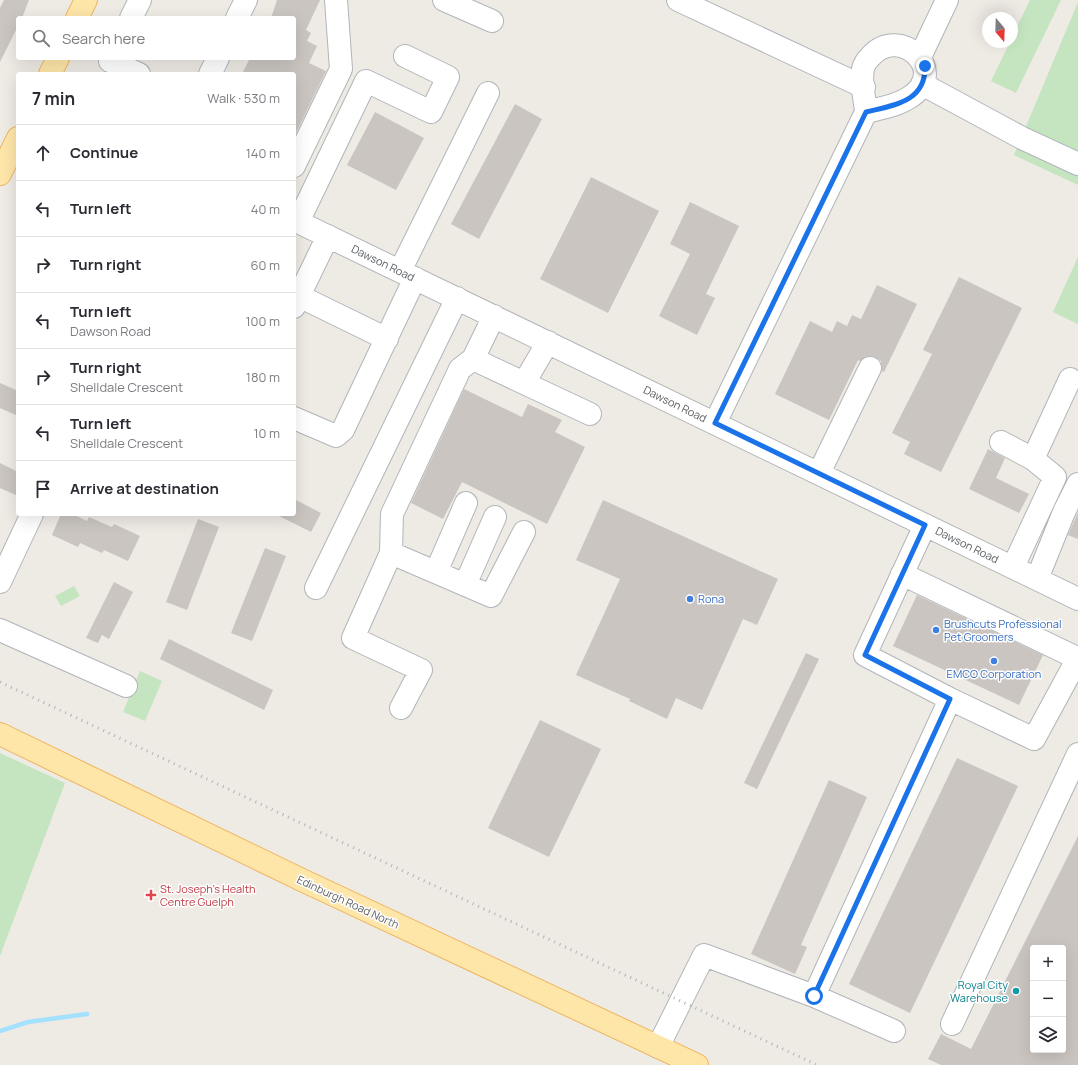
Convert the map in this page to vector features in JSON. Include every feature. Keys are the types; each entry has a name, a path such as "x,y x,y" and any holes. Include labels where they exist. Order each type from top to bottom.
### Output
{"main road":[{"path":"78,16 86,0"},
{"path":"51,72 57,60"},
{"path":"0,174 16,142"},
{"name":"Edinburgh Road North","path":"0,734 304,881 697,1065"}],"street":[{"path":"132,16 140,0"},
{"path":"238,16 246,0"},
{"path":"296,162 341,69 336,0"},
{"path":"444,0 492,21"},
{"path":"678,0 864,87"},
{"path":"920,57 947,0"},
{"path":"715,423 866,112 863,68 874,52 892,45 911,50 920,57 925,66 925,76 917,92 899,103 866,112"},
{"path":"296,221 366,80 431,112 448,77 404,56"},
{"path":"111,60 110,61 134,72"},
{"path":"211,72 217,60"},
{"path":"922,84 1022,138 1078,164"},
{"path":"296,419 336,436 343,430 387,339 407,275 488,94"},
{"name":"Dawson Road","path":"296,221 1078,599"},
{"path":"328,236 296,301 387,339"},
{"path":"316,588 456,298"},
{"path":"402,708 421,670 352,638 391,553 392,514 460,369 473,359 494,316"},
{"path":"524,383 548,342"},
{"path":"473,359 590,414"},
{"path":"819,473 870,368"},
{"path":"1033,459 1070,379"},
{"path":"1001,442 1033,459 1055,477 1013,567"},
{"path":"1037,579 1064,512 1078,484"},
{"path":"436,572 466,503"},
{"path":"0,582 31,516"},
{"path":"465,585 495,517"},
{"path":"902,574 1078,658 1034,739 950,699 865,655 902,574 925,525"},
{"path":"391,553 491,596 524,532"},
{"path":"0,630 126,686"},
{"path":"814,996 950,699"},
{"path":"952,1024 1078,754"},
{"path":"658,1047 704,955 814,996 894,1031"}],"green space":[{"path":"1030,0 1061,0 1016,93 991,81 1007,48 1018,48 1018,25"},
{"path":"1078,2 1078,185 1014,155"},
{"path":"1078,257 1078,324 1053,312"},
{"path":"74,586 80,596 61,606 55,596"},
{"path":"140,671 162,681 145,721 123,712"},
{"path":"0,753 65,783 0,956"}],"building":[{"path":"4,0 29,0 23,16 16,16 16,30 0,62 0,8"},
{"path":"277,0 320,0 306,30 311,33 307,41 317,46 309,63 326,71 296,133 296,72 243,72 249,60 296,60 296,16 272,16"},
{"path":"515,104 542,119 479,239 451,224"},
{"path":"375,112 424,138 396,190 347,165"},
{"path":"591,177 659,211 608,313 540,279"},
{"path":"690,202 739,226 706,294 715,298 697,335 659,316 690,254 670,244"},
{"path":"959,277 1022,308 941,472 904,454 910,442 892,433 932,354 923,350"},
{"path":"877,285 917,304 884,372 882,371 881,361 875,357 869,356 860,361 858,360 829,420 775,394 810,321 832,332 837,321 847,326 852,315 861,319"},
{"path":"0,383 16,390 16,415 0,408"},
{"path":"464,389 522,417 528,404 562,420 555,432 585,447 547,524 462,482 443,519 411,503"},
{"path":"988,449 1005,458 996,478 1029,494 1019,513 969,489"},
{"path":"0,463 16,471 16,495 0,488"},
{"path":"296,500 321,513 311,532 279,516 296,516"},
{"name":"Rona","path":"603,500 778,579 757,625 743,619 702,710 676,698 667,719 629,701 630,699 576,675 620,579 576,560"},
{"path":"1078,512 1078,539 1068,535"},
{"path":"60,516 77,516 87,521 89,517 112,527 114,524 140,536 128,561 104,550 102,553 80,543 78,547 52,535"},
{"path":"198,519 219,527 187,610 166,602"},
{"path":"265,548 286,556 252,641 231,633"},
{"path":"114,582 133,592 109,639 102,635 98,643 86,638"},
{"path":"917,595 1043,655 1019,705 893,646"},
{"path":"169,639 273,690 264,710 160,659"},
{"path":"806,653 819,659 757,789 744,783"},
{"path":"540,720 601,749 549,857 488,828"},
{"path":"957,758 1018,786 910,1013 849,984"},
{"path":"829,780 867,797 801,945 807,947 795,974 751,954"},
{"name":"Royal City Warehouse","path":"1078,836 1078,1065 941,1065 928,1059 941,1034 971,1049"}],"waterway":[{"path":"0,1031 28,1022 87,1014"}],"railway":[{"path":"0,682 817,1065"}],"place":[{"name":"Rona","path":"690,599"},
{"name":"Brushcuts Professional Pet Groomers","path":"936,630"},
{"name":"EMCO Corporation","path":"994,661"},
{"name":"St. Joseph's Health Centre Guelph","path":"151,895"},
{"name":"Royal City Warehouse","path":"1016,991"}],"route":[{"path":"814,996 950,699 865,655 925,525 715,423 866,112 891,106 910,98 917,92 922,84 925,76 925,66"}]}
